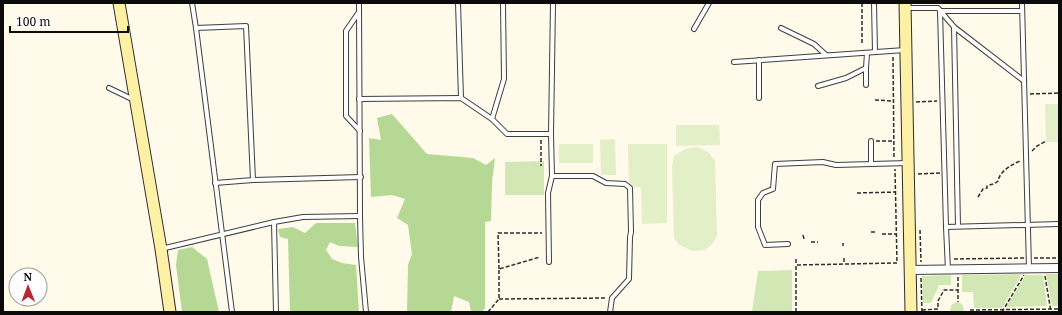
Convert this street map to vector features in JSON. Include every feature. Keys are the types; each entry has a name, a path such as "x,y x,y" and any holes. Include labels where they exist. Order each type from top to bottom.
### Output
{"street":[{"path":"120,3 170,312"},
{"path":"905,6 908,163 918,311"},
{"path":"915,270 1059,268"}],"lane":[{"path":"192,3 232,312"},
{"path":"358,3 361,258 366,312"},
{"path":"458,3 461,98"},
{"path":"492,119 504,79 503,3"},
{"path":"549,262 548,193 552,176 551,134 553,3"},
{"path":"694,29 709,3"},
{"path":"874,3 875,52"},
{"path":"1022,3 1029,269"},
{"path":"905,6 938,8 954,27 1024,81"},
{"path":"940,12 1022,11"},
{"path":"359,12 346,31 346,116 360,131"},
{"path":"940,12 948,270"},
{"path":"196,28 246,26 253,180"},
{"path":"954,27 958,226"},
{"path":"781,28 814,44 826,55"},
{"path":"734,62 905,50"},
{"path":"866,85 867,53"},
{"path":"759,60 759,98"},
{"path":"818,86 846,78 866,68"},
{"path":"108,88 136,101"},
{"path":"359,100 461,98 492,119 507,134 551,134"},
{"path":"871,141 871,164"},
{"path":"788,244 765,245 758,227 758,200 763,193 773,189 775,164 823,162 836,164 908,163"},
{"path":"552,176 593,176 606,183 625,184 630,188 631,232 629,279 612,298 610,312"},
{"path":"215,183 253,180 360,177"},
{"path":"161,249 274,222 302,217 360,216"},
{"path":"274,222 276,312"},
{"path":"946,227 1059,224"}],"path":[{"path":"862,3 862,43"},
{"path":"796,265 897,263 893,51"},
{"path":"1024,94 1059,93"},
{"path":"875,100 894,101"},
{"path":"916,102 943,101"},
{"path":"540,134 541,166"},
{"path":"871,141 894,141"},
{"path":"978,197 983,189 998,181 999,176 1004,171 1015,163 1026,158 1037,146 1046,141"},
{"path":"918,174 944,173"},
{"path":"857,193 896,192"},
{"path":"488,312 499,299 498,234 549,233"},
{"path":"882,234 897,234"},
{"path":"803,235 804,239"},
{"path":"811,242 818,242"},
{"path":"499,269 540,257"},
{"path":"844,258 844,264"},
{"path":"948,259 1059,258"},
{"path":"796,259 796,312"},
{"path":"1043,268 1051,312"},
{"path":"958,269 958,302"},
{"path":"1002,311 1029,269"},
{"path":"915,270 918,311 938,311 938,301 944,290 958,290"},
{"path":"499,299 612,298"},
{"path":"970,310 1002,311 1050,308 1059,309"}],"green space":[{"path":"1045,104 1059,104 1059,142 1046,142"},
{"path":"392,114 427,154 473,158 486,165 495,158 492,182 491,221 485,222 485,308 482,312 471,312 469,302 454,296 451,312 407,312 408,265 412,254 408,225 397,218 405,199 392,195 371,197 369,138 381,140 377,118"},
{"path":"676,125 719,125 720,145 676,146"},
{"path":"615,139 616,175 601,175 600,140"},
{"path":"559,144 593,144 593,163 559,163"},
{"path":"628,144 667,144 667,223 642,224 641,187 629,187"},
{"path":"697,147 708,152 715,161 717,236 712,244 705,250 692,251 678,244 674,237 672,166 674,156 685,149"},
{"path":"544,161 544,195 505,195 505,162"},
{"path":"316,223 355,223 358,247 339,246 330,242 326,250 332,259 342,263 356,265 359,312 290,312 288,239 280,237 278,229 293,227 305,233"},
{"path":"192,247 207,259 219,312 182,312 176,265 178,250"},
{"path":"792,270 792,312 752,312 758,271"},
{"path":"1022,274 1002,308 974,308 973,292 962,292 962,275"},
{"path":"1046,274 1059,274 1059,306 1052,306"},
{"path":"951,275 951,285 939,285 931,303 923,303 922,276"},
{"path":"1026,275 1043,275 1047,306 1006,307"},
{"path":"957,302 962,304 964,309 963,312 951,312 950,309 952,304"}]}
